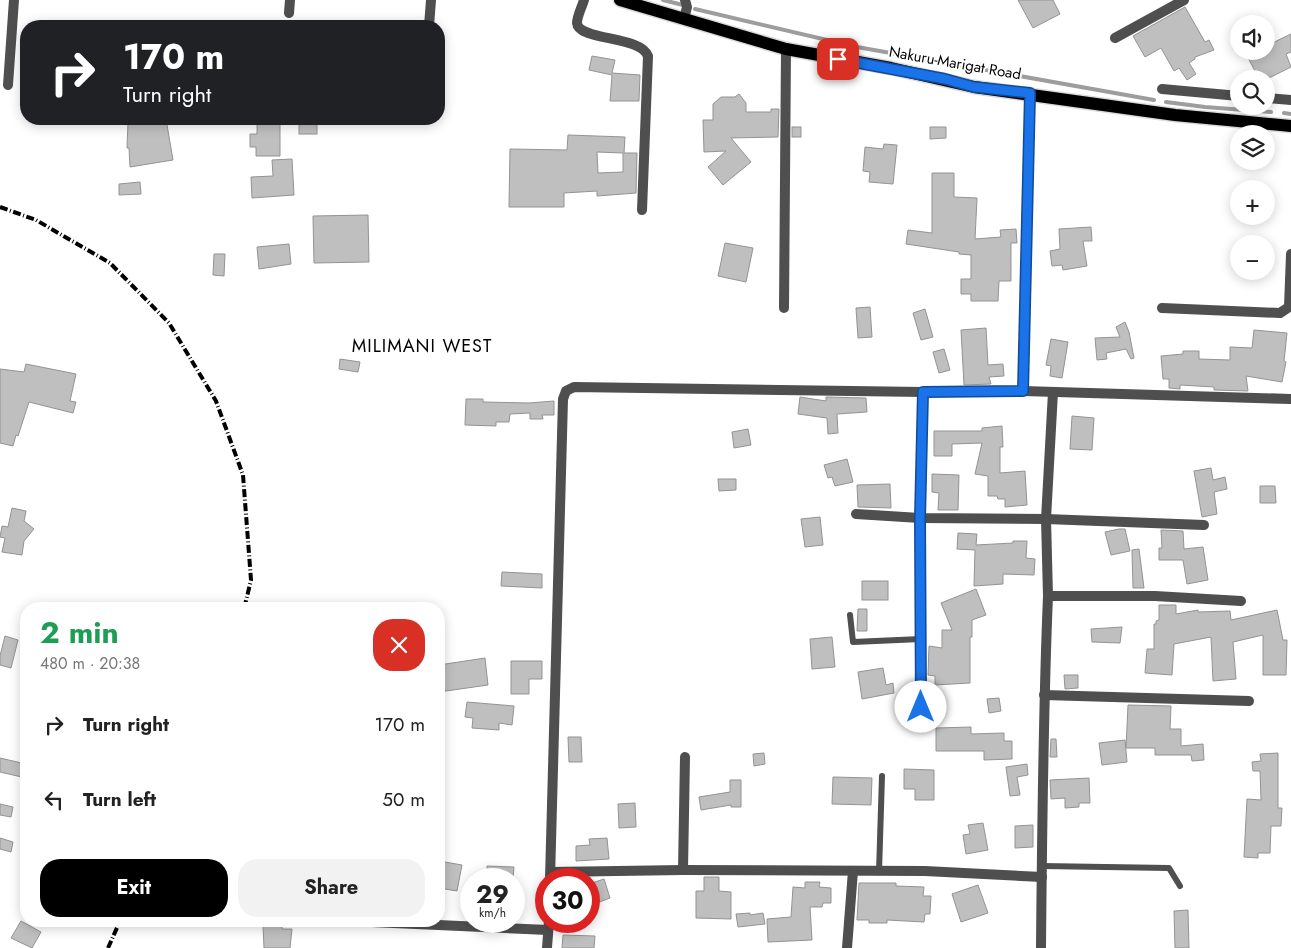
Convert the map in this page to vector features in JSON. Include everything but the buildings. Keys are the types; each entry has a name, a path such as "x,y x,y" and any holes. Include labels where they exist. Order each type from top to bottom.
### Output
{"main road":[{"name":"Nakuru-Marigat Road","path":"620,0 786,49 900,70 974,87 1030,93 1175,115 1291,126"}],"street":[{"path":"8,86 14,0"},
{"path":"289,13 290,0"},
{"path":"429,20 431,0"},
{"path":"584,0 577,23 579,29 583,32 642,48 648,56 642,210"},
{"path":"684,19 687,7 685,0"},
{"path":"1115,38 1184,0"},
{"path":"784,308 786,49"},
{"path":"1162,89 1230,95"},
{"path":"1023,391 1030,93"},
{"path":"1275,99 1291,100"},
{"path":"1162,308 1280,313 1289,307 1291,254"},
{"path":"551,868 563,409 566,391 574,387 923,392 1023,391 1291,399"},
{"path":"921,707 920,518 923,392"},
{"path":"1041,948 1044,695 1048,596 1046,519 1053,392"},
{"path":"856,514 920,518 1046,519 1204,525"},
{"path":"1048,596 1155,596 1241,601"},
{"path":"1044,695 1249,701"},
{"path":"683,870 685,757"},
{"path":"600,873 683,870 925,871 1042,877"},
{"path":"847,948 852,871"},
{"path":"445,923 535,926"},
{"path":"547,948 548,933"}],"lane":[{"path":"850,615 853,642 921,639"},
{"path":"879,872 882,776"},
{"path":"1042,866 1169,868 1180,886"}],"waterway":[{"path":"663,0 683,5"},
{"path":"695,9 857,47 1154,100"},
{"path":"1166,102 1230,109"},
{"path":"1284,113 1291,114"}],"railway":[{"path":"0,207 36,220 110,263 169,323 216,401 243,475 251,580 246,602"},
{"path":"108,948 117,927"}],"district":[{"name":"MILIMANI WEST","path":"422,346"}],"route":[{"path":"838,59 945,79 974,87 1030,93 1023,391 923,392 920,518 921,707"}]}
